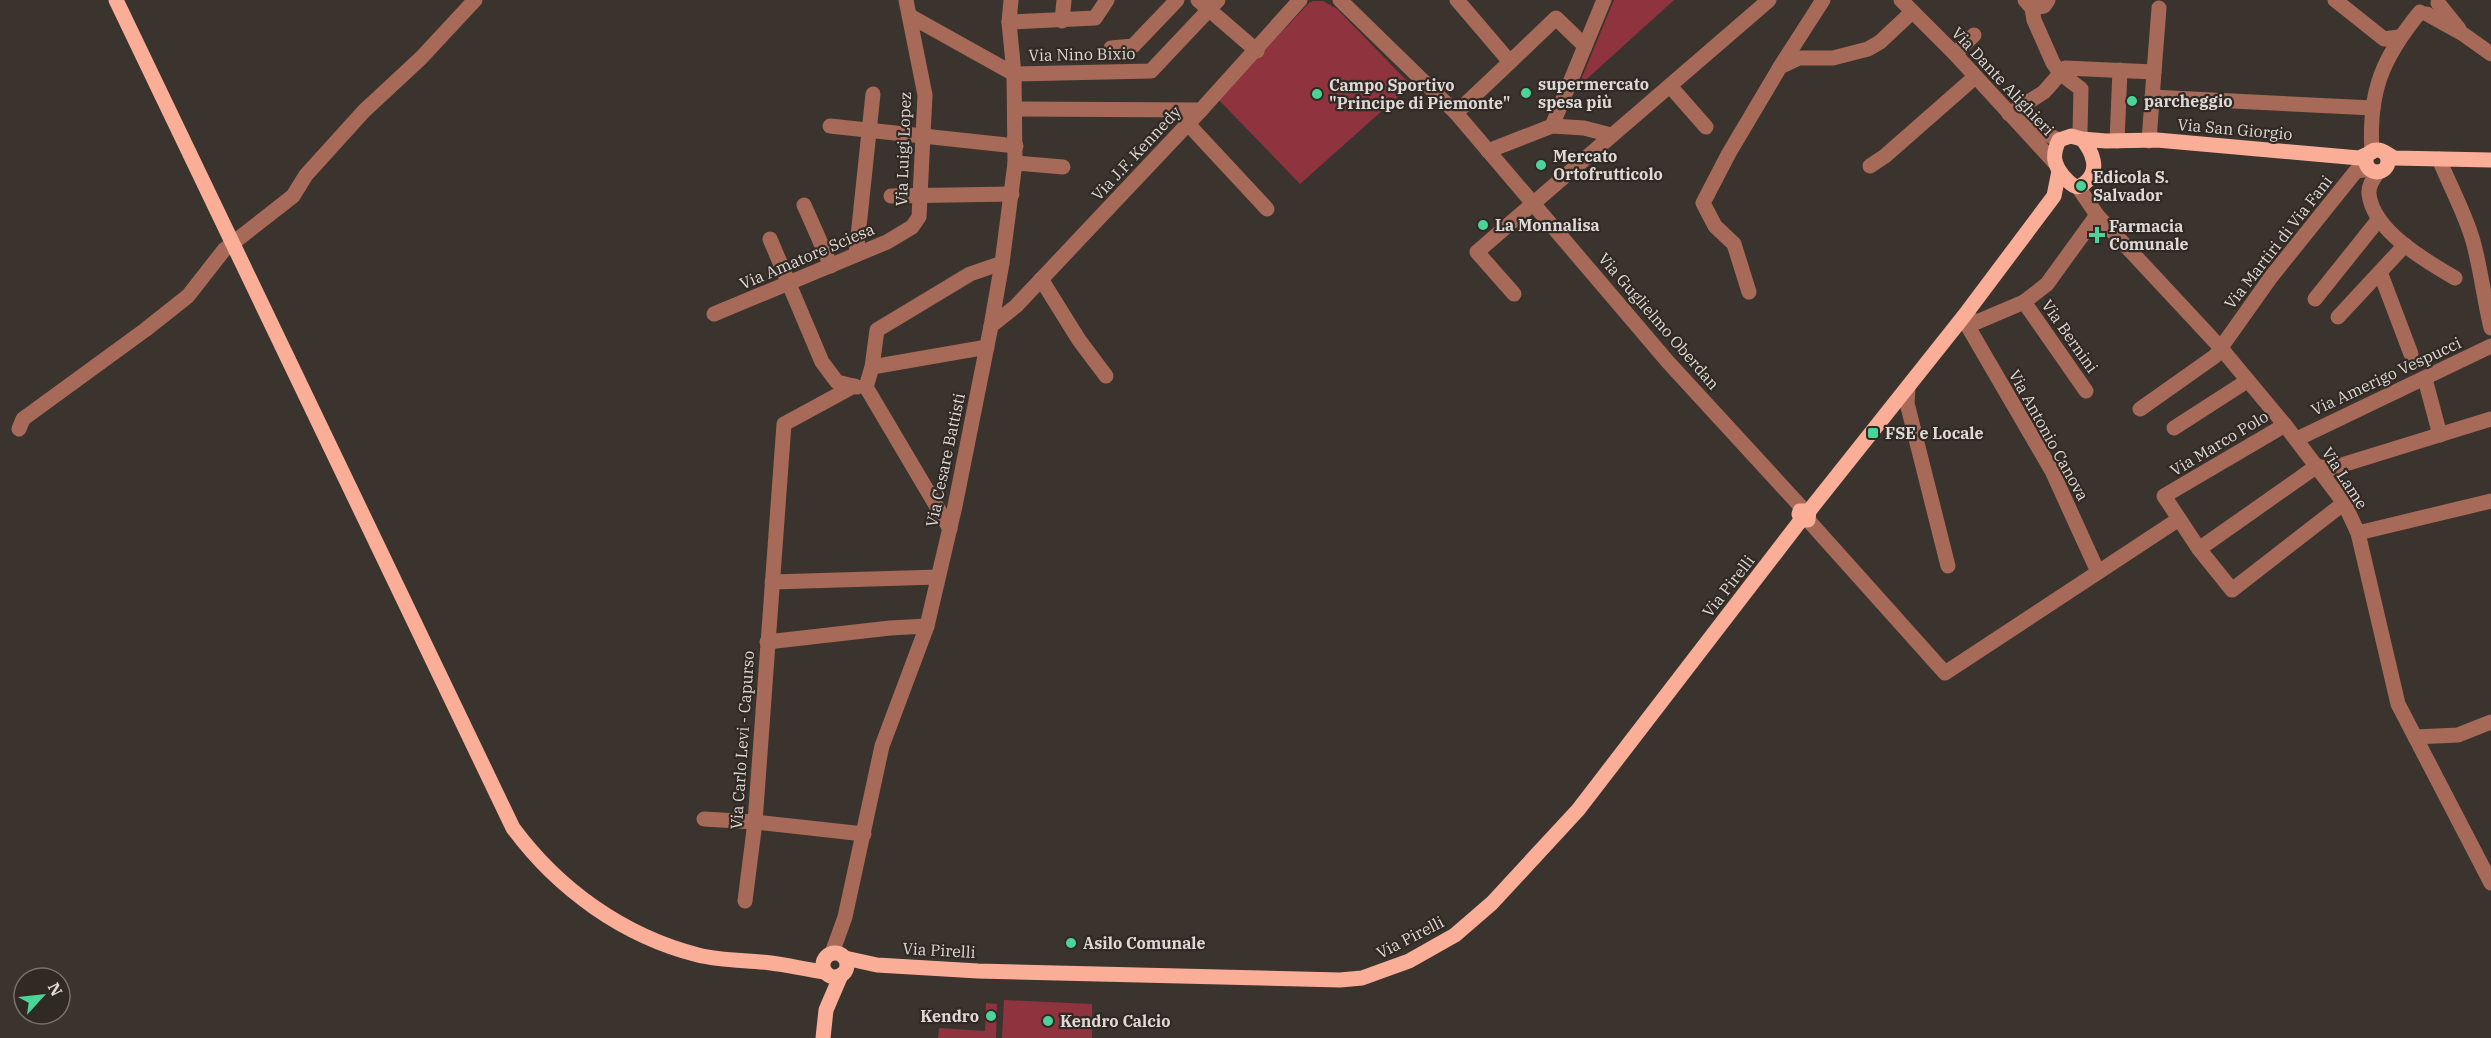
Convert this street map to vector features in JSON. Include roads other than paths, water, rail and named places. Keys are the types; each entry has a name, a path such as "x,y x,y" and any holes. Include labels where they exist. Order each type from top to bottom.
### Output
{"main road":[{"path":"116,0 503,809 529,850 572,892 614,921 665,945 699,955 772,963 834,974 847,969 837,956 823,962 834,974"},
{"path":"2072,136 2082,139 2093,160 2091,176 2075,186 2056,167 2053,153 2059,140 2072,136"},
{"name":"Via San Giorgio","path":"2082,139 2149,141 2376,162 2439,159 2491,160"},
{"path":"2093,160 2111,141"},
{"name":"Via Pirelli","path":"2054,196 2056,167"},
{"name":"Via Pirelli","path":"772,963 837,956 877,964 978,971 1340,980 1362,978 1409,961 1455,935 1492,903 1578,810 1805,515 1963,317 2054,196 2075,186"},
{"name":"Via Pirelli","path":"834,974 877,964"},
{"path":"823,1038 834,974"}],"street":[{"path":"456,0 464,15"},
{"path":"19,429 23,419 188,296 224,250 292,196 306,175 364,111 464,15 475,0"},
{"name":"Via Luigi Lopez","path":"906,0 925,95 919,217 912,226"},
{"path":"1062,21 1064,0"},
{"path":"1009,22 1095,18 1107,0"},
{"path":"1111,48 1133,46 1177,0"},
{"name":"Via J.F. Kennedy","path":"991,326 1016,306 1257,51 1300,0"},
{"name":"Via Guglielmo Oberdan","path":"1340,0 1456,113 1668,362 1945,674 2098,572"},
{"path":"1457,0 1510,62"},
{"path":"1552,126 1604,0"},
{"path":"1515,294 1477,252 1769,0"},
{"path":"1749,292 1734,244 1715,226 1703,203 1729,153 1823,0"},
{"path":"2048,0 2044,6 2029,4 2034,20 2053,63 2060,73 2081,89"},
{"path":"2336,0 2384,39 2399,37"},
{"name":"Via Cesare Battisti","path":"837,956 882,746 927,626 950,529 991,326 1012,194 1016,146 1014,74 1008,2"},
{"path":"1208,3 1257,51"},
{"name":"Via Nino Bixio","path":"1014,74 1151,71 1208,3"},
{"path":"1780,67 1799,58 1833,58 1868,49 1880,42 1907,4"},
{"name":"Via Dante Alighieri","path":"1907,4 2056,167"},
{"path":"2456,278 2405,245 2379,219 2374,210 2369,192 2376,162 2373,108 2375,88 2399,37 2424,5 2491,54"},
{"path":"2149,141 2159,8"},
{"path":"910,16 1014,74"},
{"path":"1456,113 1556,18 1585,46"},
{"path":"1954,54 1974,35"},
{"path":"2082,67 2080,132 2082,139"},
{"path":"2059,140 2012,117 2044,92 2065,68 2154,72"},
{"path":"2111,141 2120,70"},
{"path":"1870,166 1885,156 1975,77"},
{"path":"1670,86 1706,127"},
{"path":"856,255 873,94"},
{"path":"2152,97 2373,108"},
{"path":"1015,109 1201,110"},
{"path":"1188,124 1267,209"},
{"path":"830,126 1016,146"},
{"path":"1488,151 1552,126 1584,128 1611,135"},
{"path":"2439,159 2472,238 2480,271 2481,290 2491,328"},
{"name":"Via Martiri di Via Fani","path":"2140,409 2215,356 2271,277 2356,171 2376,162"},
{"path":"1015,163 1063,167"},
{"name":"Via Lame","path":"2075,186 2097,215 2220,347 2286,425 2344,503 2358,533 2398,704 2491,883"},
{"path":"891,196 1012,194"},
{"path":"804,205 831,266"},
{"path":"1963,317 1977,322 2024,302 2047,284 2097,215"},
{"path":"2315,299 2379,219"},
{"name":"Via Amatore Sciesa","path":"714,314 887,242 912,226"},
{"path":"770,239 822,362 837,382 860,387 950,529"},
{"path":"2338,317 2405,245"},
{"path":"860,387 872,367 877,330 970,274 1002,263"},
{"path":"2380,272 2411,354"},
{"path":"1041,279 1079,340 1106,376"},
{"name":"Via Bernini","path":"2024,302 2086,391"},
{"name":"Via Antonio Canova","path":"1963,317 2052,471 2098,572"},
{"name":"Via Amerigo Vespucci","path":"2296,439 2491,346"},
{"path":"872,367 987,347"},
{"path":"2425,379 2440,435"},
{"path":"2174,428 2247,381"},
{"name":"Via Carlo Levi - Capurso","path":"746,901 755,822 784,424 860,387"},
{"path":"1908,387 1907,403 1948,566"},
{"path":"2199,549 2317,466 2329,470 2491,419"},
{"name":"Via Marco Polo","path":"2286,425 2164,496 2199,549 2232,590 2344,503"},
{"path":"2358,533 2491,501"},
{"path":"2098,572 2179,519"},
{"path":"772,582 938,577"},
{"path":"767,642 927,626"},
{"path":"2415,737 2458,735 2491,722"},
{"path":"704,819 864,834"}],"place":[{"name":"supermercato spesa più","path":"1526,93"},
{"name":"Campo Sportivo \"Principe di Piemonte\"","path":"1317,94"},
{"name":"parcheggio","path":"2132,101"},
{"name":"Mercato Ortofrutticolo","path":"1541,165"},
{"name":"Edicola S. Salvador","path":"2081,186"},
{"name":"La Monnalisa","path":"1483,225"},
{"name":"Farmacia Comunale","path":"2097,235"},
{"name":"FSE e Locale","path":"1873,433"},
{"name":"Asilo Comunale","path":"1071,943"},
{"name":"Kendro","path":"991,1016"},
{"name":"Kendro Calcio","path":"1048,1021"}]}
